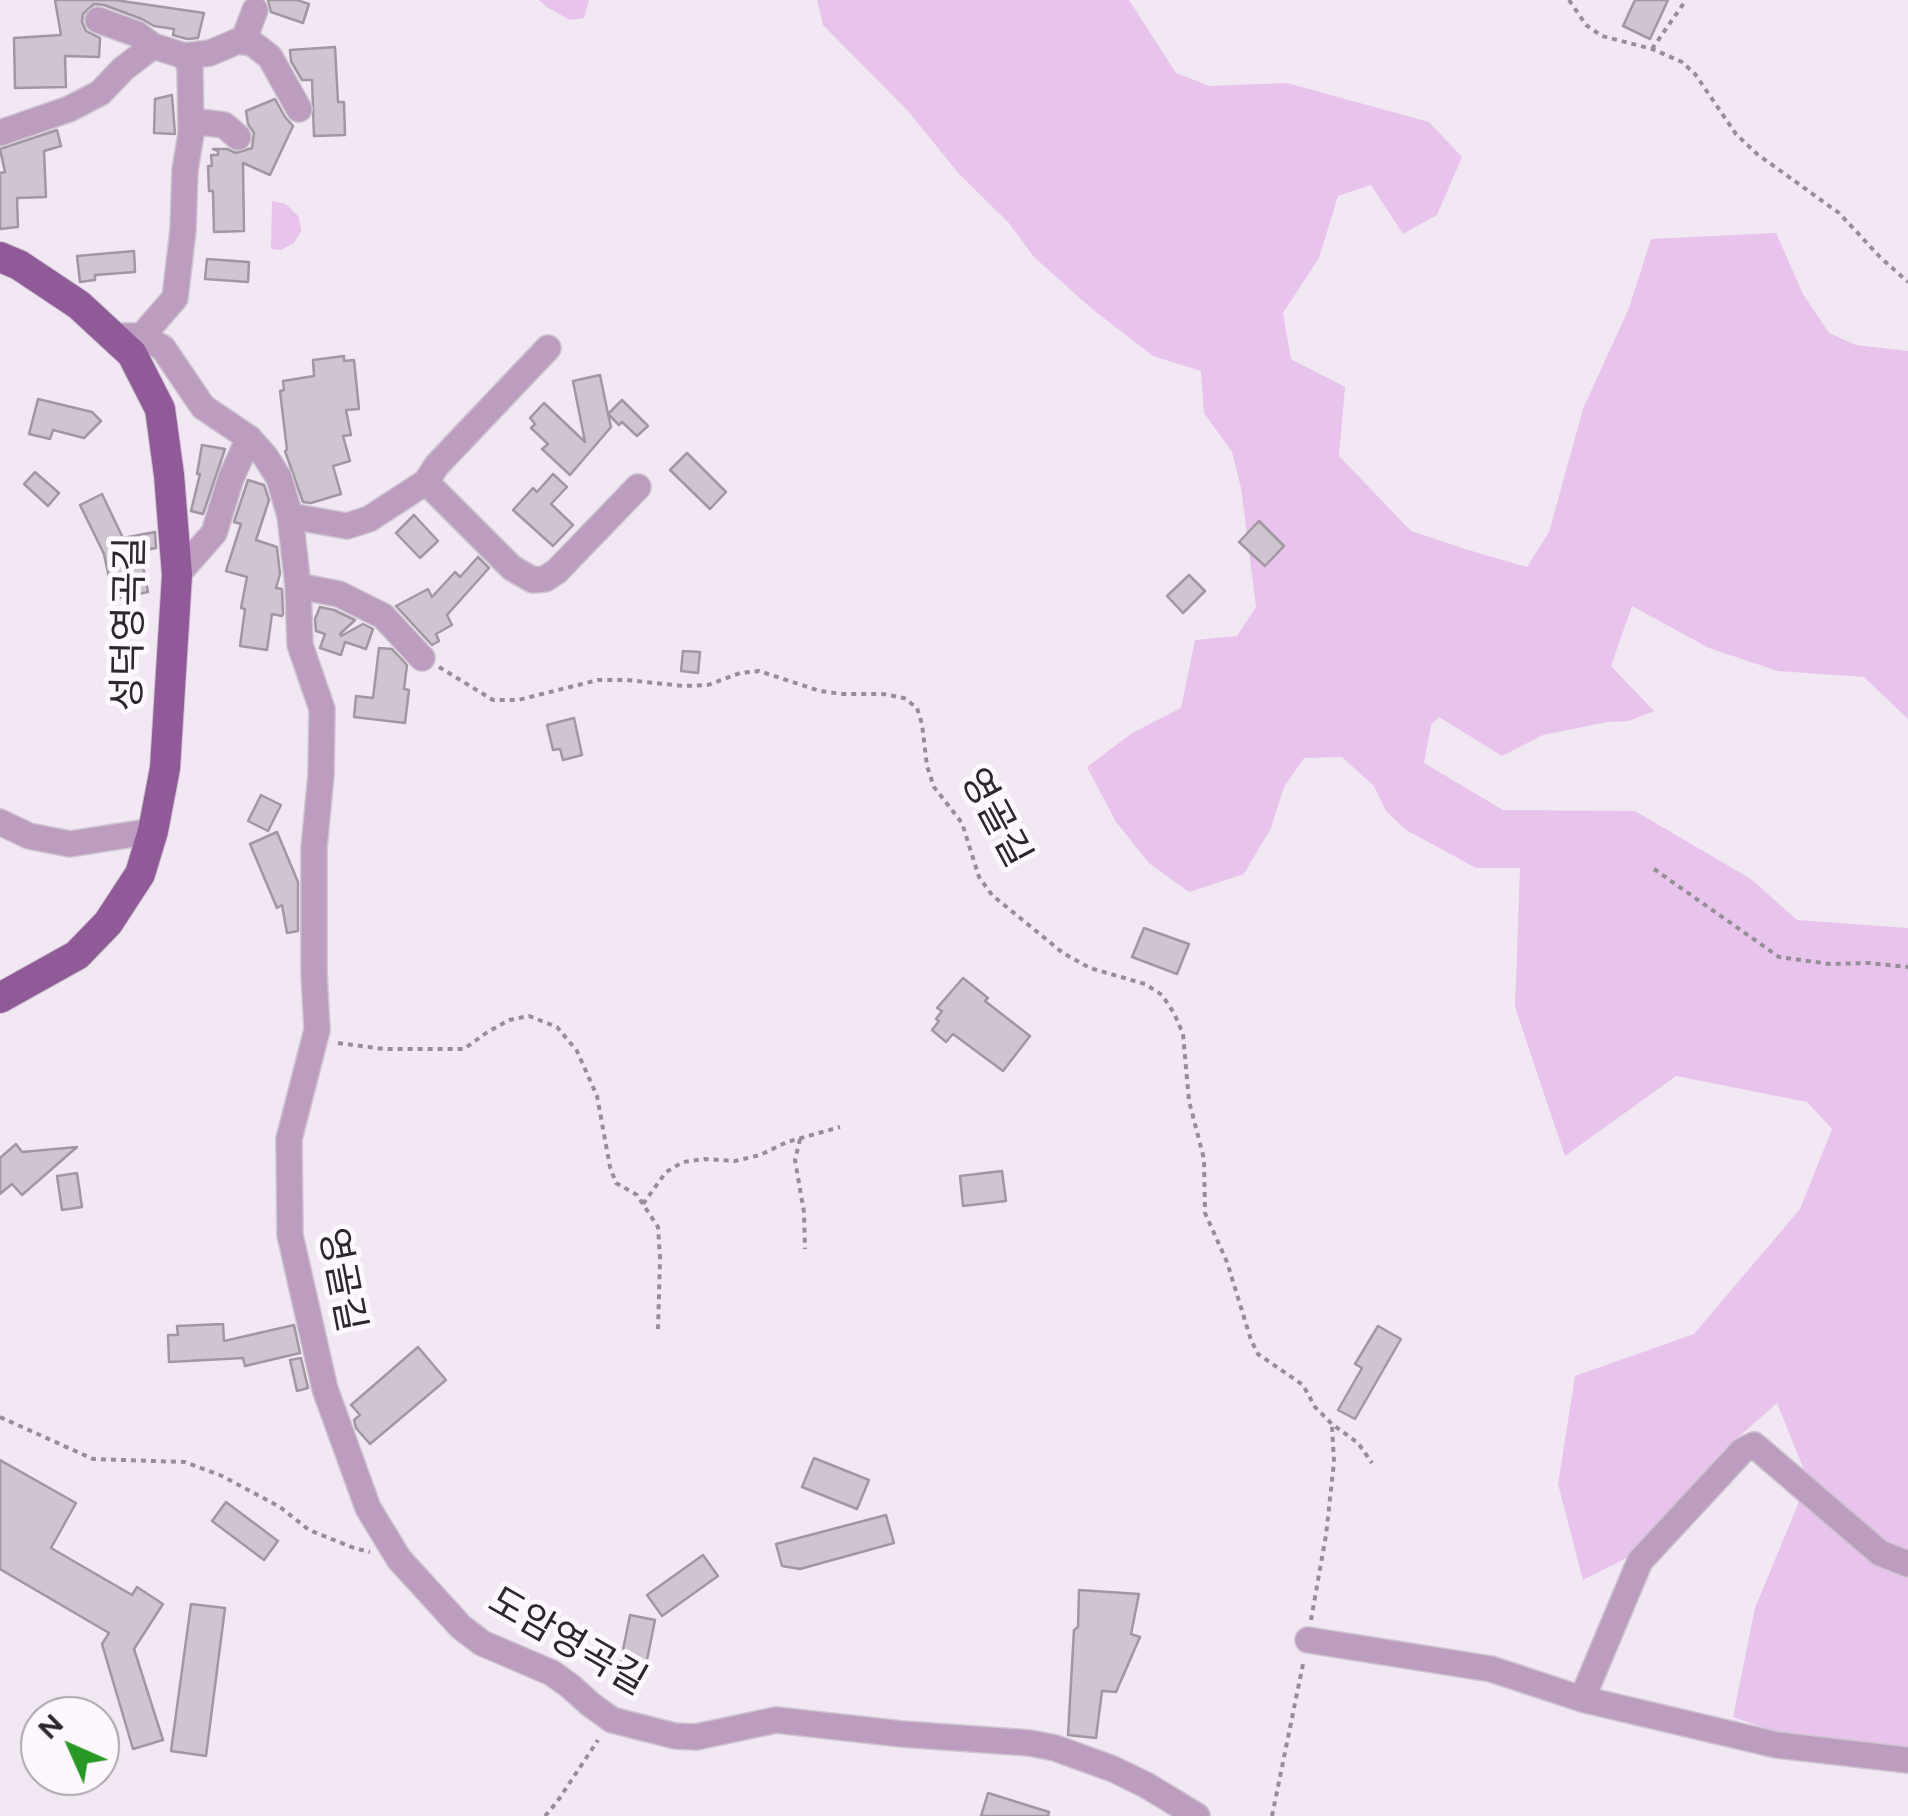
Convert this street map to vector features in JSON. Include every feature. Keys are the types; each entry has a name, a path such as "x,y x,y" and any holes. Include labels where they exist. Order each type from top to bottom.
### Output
{"main road":[{"name":"성덕영곡길","path":"0,257 19,265 128,336 132,354 160,410 177,575 165,768 140,874 108,923 76,955 0,998"}],"street":[{"path":"243,42 255,10"},
{"path":"98,20 185,56 210,53 238,41 252,43 270,57 298,109"},
{"path":"0,132 69,109 100,93 122,69 153,46"},
{"path":"128,336 174,298 191,120 190,67 185,56"},
{"path":"191,120 224,126 238,138"},
{"name":"영골길","path":"128,336 163,348 203,407 250,438 279,478 290,516 300,645 322,709 314,848 318,1030 289,1139 290,1234 325,1389 368,1508 399,1559"},
{"path":"290,516 348,526 369,518 426,482 548,348"},
{"path":"177,575 214,533 231,478 250,438"},
{"path":"426,482 512,568 533,580 544,580 557,571 638,487"},
{"path":"298,586 338,594 383,616 422,658"},
{"path":"0,822 29,836 70,844 152,831"},
{"path":"1582,1699 1640,1561 1742,1451 1754,1445 1880,1553 1908,1564"},
{"name":"도암영곡길","path":"399,1559 461,1627 482,1644 552,1673 612,1720 674,1736 696,1737 776,1720 918,1736 1030,1743 1056,1748 1113,1769 1197,1816"},
{"path":"1308,1640 1491,1668 1582,1699 1777,1745 1908,1760"}],"path":[{"path":"1568,0 1586,26 1602,36 1652,49 1682,62 1695,74 1736,134 1838,213 1908,282"},
{"path":"1652,49 1686,0"},
{"name":"영골길","path":"422,658 493,700 518,700 598,680 683,686 760,671 820,691 904,698 917,708 926,766 934,787 962,824 979,877 992,896 1062,953 1090,968 1145,984 1162,995 1174,1012 1182,1034 1189,1102 1204,1159 1205,1213 1228,1262 1250,1340 1258,1354 1303,1386 1315,1406 1358,1443 1372,1462"},
{"path":"1654,869 1780,957 1830,964 1908,967"},
{"path":"318,1030 338,1044 384,1050 464,1050 509,1020 530,1016 557,1027 576,1051 597,1096 616,1183 638,1195 658,1228 658,1330"},
{"path":"643,1204 666,1172 683,1162 735,1162 840,1127"},
{"path":"800,1139 794,1160 804,1212 805,1249"},
{"path":"0,1416 93,1459 185,1462 266,1499 309,1530 354,1548 399,1559"},
{"path":"545,1816 612,1720"}],"shaded area":[{"path":"539,0 589,0 584,18 570,20"},
{"path":"817,0 1129,0 1176,73 1210,86 1287,83 1429,122 1462,157 1437,215 1403,234 1371,185 1338,196 1319,258 1283,313 1291,359 1345,387 1339,456 1411,531 1465,549 1527,567 1549,532 1583,409 1629,308 1651,239 1776,233 1803,294 1829,333 1856,345 1908,351 1908,719 1864,677 1778,671 1709,648 1632,606 1611,666 1654,711 1629,721 1543,735 1502,756 1439,717 1431,725 1424,763 1503,810 1635,811 1751,879 1797,920 1908,928 1908,1749 1819,1747 1733,1717 1755,1608 1808,1480 1777,1403 1724,1450 1640,1551 1583,1580 1558,1484 1575,1376 1694,1334 1800,1209 1832,1129 1807,1102 1676,1076 1565,1156 1515,1007 1520,868 1476,868 1406,830 1386,811 1374,786 1342,757 1304,758 1284,787 1271,828 1244,874 1189,892 1150,864 1116,822 1087,767 1132,733 1181,708 1195,640 1237,636 1256,607 1241,488 1232,452 1204,413 1201,371 1153,356 1034,257 1008,222 959,174 908,111 823,25"},
{"path":"272,201 286,204 299,217 301,231 294,243 281,250 271,249"}],"building":[{"path":"55,0 115,0 204,13 198,38 187,39 173,35 174,29 154,26 94,4 83,14 82,22 86,31 100,38 99,57 65,56 66,87 15,88 14,38 61,35"},
{"path":"268,0 309,4 303,23 271,12"},
{"path":"1635,0 1668,0 1650,39 1623,26"},
{"path":"335,47 338,102 344,102 345,135 314,136 312,80 302,80 291,61 290,50"},
{"path":"172,95 175,134 154,133 155,99"},
{"path":"275,99 293,126 270,175 243,163 244,231 214,232 208,166 212,166 211,155 218,155 213,149 236,153 252,148 254,133 246,111"},
{"path":"57,130 61,146 44,151 46,197 17,198 18,227 0,229 0,173 5,172 0,149"},
{"path":"134,251 135,272 95,275 95,280 80,282 77,256"},
{"path":"207,259 249,262 248,282 205,279"},
{"path":"344,356 344,361 354,360 359,409 346,410 351,435 343,436 350,461 333,466 341,494 303,502 285,451 280,391 284,390 283,381 314,376 313,360"},
{"path":"600,375 611,427 570,475 542,449 548,444 531,428 535,424 530,418 544,403 585,442 573,381"},
{"path":"38,399 92,412 101,421 84,438 53,430 50,439 29,434"},
{"path":"622,400 648,426 637,436 608,414"},
{"path":"202,445 225,449 203,514 191,511"},
{"path":"687,453 726,492 710,509 670,470"},
{"path":"35,472 59,493 48,506 24,484"},
{"path":"553,474 567,487 551,504 573,525 553,546 513,510"},
{"path":"248,480 264,485 269,500 256,540 277,547 280,574 276,588 282,589 283,614 272,614 267,650 240,646 247,577 226,571 241,524 234,522"},
{"path":"102,494 123,538 155,532 156,548 140,551 148,592 119,598 116,587 111,587 104,554 80,505"},
{"path":"414,515 438,541 420,558 396,533"},
{"path":"1259,521 1284,546 1265,566 1239,542"},
{"path":"478,557 489,568 447,615 452,625 436,634 439,641 432,645 396,606 428,589 432,597 455,572 460,577"},
{"path":"1189,575 1205,591 1183,613 1167,596"},
{"path":"320,607 355,620 341,636 363,624 373,629 366,649 345,642 341,655 320,648 325,634 316,631 315,619"},
{"path":"379,648 392,649 407,665 405,723 354,717 356,696 373,698"},
{"path":"683,651 700,652 698,673 681,671"},
{"path":"574,718 582,755 563,760 560,749 553,750 547,725"},
{"path":"261,795 281,805 268,831 248,821"},
{"path":"277,832 298,882 298,931 287,933 282,905 277,908 250,844"},
{"path":"1144,928 1189,944 1177,974 1132,957"},
{"path":"963,978 1030,1036 1003,1071 953,1034 946,1042 932,1030 942,1011 937,1008"},
{"path":"16,1144 22,1152 77,1147 22,1195 12,1184 0,1194 0,1158"},
{"path":"1002,1171 1006,1201 963,1206 960,1176"},
{"path":"77,1173 82,1207 62,1210 57,1176"},
{"path":"223,1324 224,1341 294,1325 300,1353 245,1366 243,1358 169,1362 168,1335 178,1335 177,1326"},
{"path":"1378,1326 1401,1339 1355,1419 1338,1410 1362,1368 1355,1364"},
{"path":"418,1347 446,1380 370,1444 356,1428 354,1420 360,1415 351,1405"},
{"path":"301,1358 308,1388 297,1391 290,1360"},
{"path":"814,1458 869,1480 857,1509 802,1487"},
{"path":"0,1460 76,1503 51,1548 132,1595 137,1587 163,1604 134,1649 163,1740 133,1749 102,1644 109,1633 0,1569"},
{"path":"226,1502 278,1541 264,1560 212,1521"},
{"path":"886,1515 894,1543 800,1569 782,1566 776,1544"},
{"path":"703,1555 718,1576 662,1616 647,1595"},
{"path":"1079,1590 1139,1594 1131,1634 1140,1637 1116,1692 1102,1691 1096,1738 1068,1735"},
{"path":"191,1604 225,1608 206,1756 171,1751"},
{"path":"630,1615 655,1620 642,1685 617,1680"},
{"path":"988,1793 1049,1812 1048,1816 981,1816"}]}
